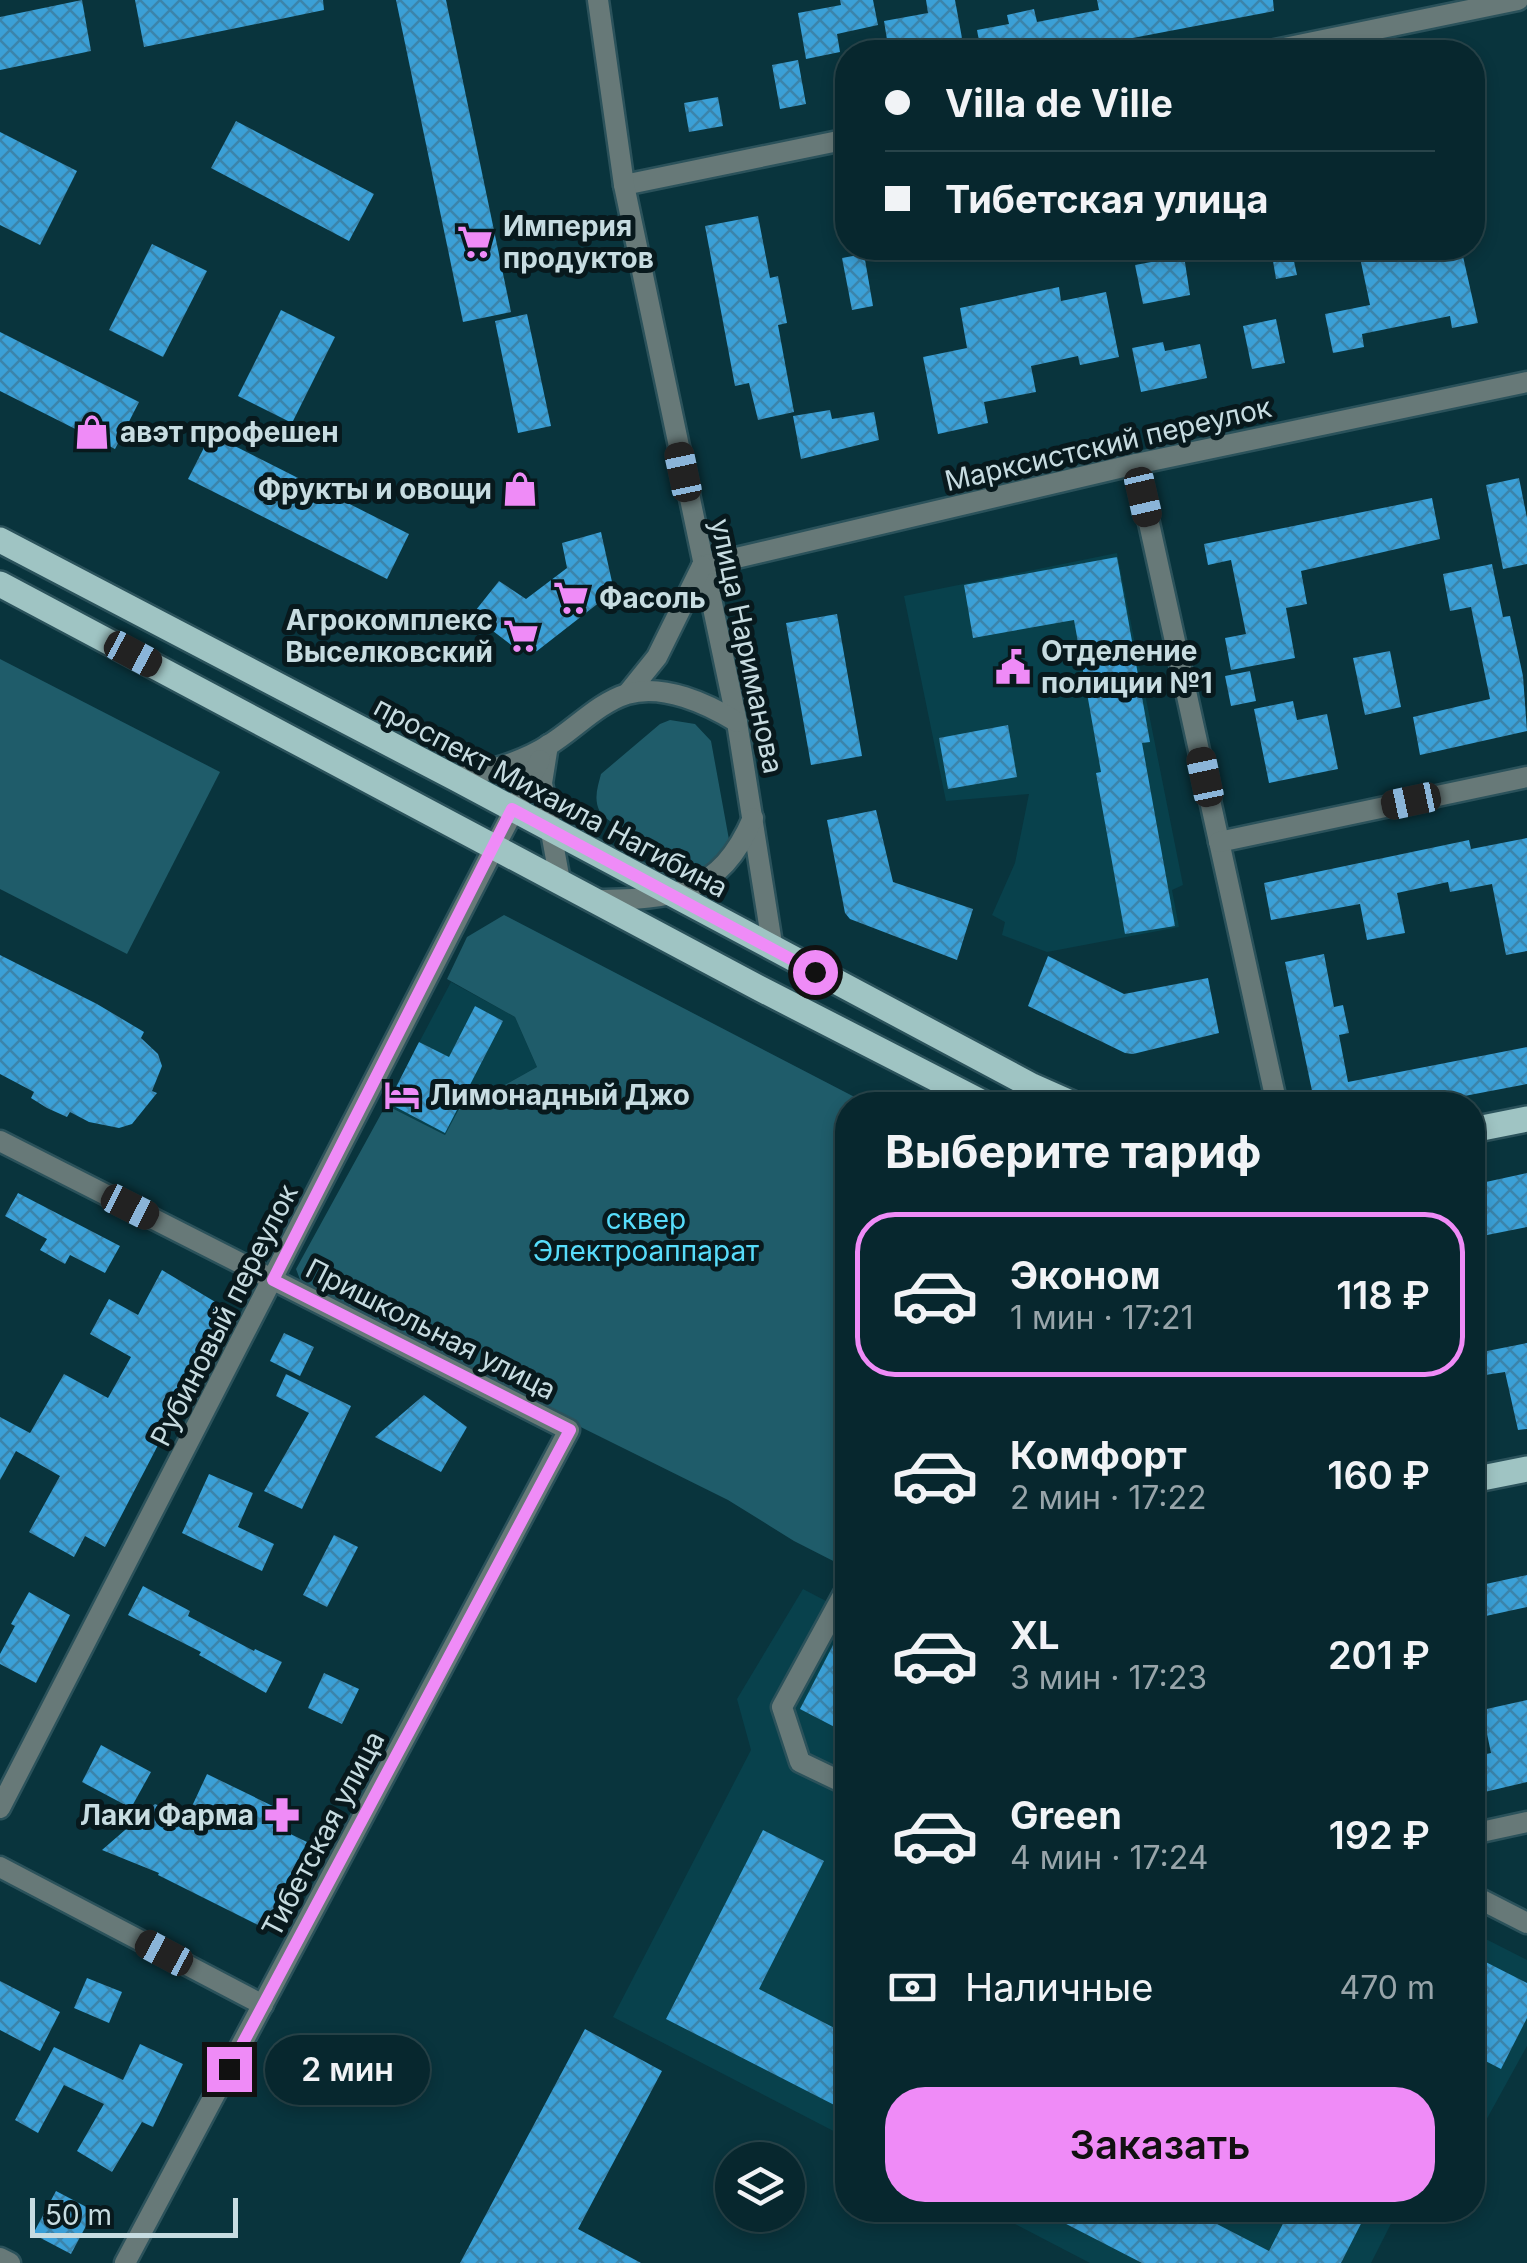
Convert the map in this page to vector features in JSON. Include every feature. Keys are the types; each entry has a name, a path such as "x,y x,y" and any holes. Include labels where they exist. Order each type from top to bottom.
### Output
{"main road":[{"name":"проспект Михаила Нагибина","path":"0,540 1046,1092"},
{"path":"0,584 962,1092"},
{"path":"1485,1127 1527,1119"},
{"path":"1485,1477 1527,1469"}],"street":[{"name":"улица Нариманова","path":"598,0 624,185 737,722 773,950"},
{"path":"1323,40 1518,0"},
{"path":"624,185 835,142"},
{"name":"Марксистский переулок","path":"702,566 1136,464 1527,382"},
{"path":"1136,464 1274,1092"},
{"path":"455,778 516,761 628,693 657,657 702,566"},
{"path":"628,693 688,698 737,722"},
{"path":"548,745 542,782 560,881"},
{"name":"Рубиновый переулок","path":"0,1808 548,745"},
{"path":"1218,842 1527,777"},
{"path":"596,900 650,899 700,885 740,847 754,816"},
{"name":"Пришкольная улица","path":"0,1141 570,1430"},
{"name":"Тибетская улица","path":"125,2263 570,1430"},
{"path":"835,1610 782,1707 800,1762 835,1780"},
{"path":"1485,1831 1527,1822"},
{"path":"0,1868 264,2004"},
{"path":"1485,1902 1527,1923"},
{"path":"0,2258 10,2263"}],"shaded area":[{"path":"1117,553 1183,885 1172,890 1179,927 1047,952 1002,935 1005,922 992,915 1015,863 1029,794 946,801 904,596"},
{"path":"451,982 515,1017 537,1067 478,1100 445,1135 386,1105"},
{"path":"803,1589 835,1606 835,2132 613,2017 751,1750 737,1699"},
{"path":"1485,1939 1527,1960 1527,2046 1485,2122"},
{"path":"1011,2222 1392,2222 1371,2263 1090,2263"}],"green space":[{"path":"0,659 220,772 127,954 0,889"},
{"path":"670,720 695,724 711,741 730,845 710,868 634,835 606,818 598,807 601,774 660,724"},
{"name":"cквер Электроаппарат","path":"504,915 845,1092 835,1092 835,1562 728,1500 304,1290 296,1269 386,1105 445,1135 466,1096 478,1100 537,1067 515,1017 447,979 467,937"}],"building":[{"path":"82,0 91,51 0,70 0,17"},
{"path":"135,0 323,0 324,10 144,47"},
{"path":"396,0 446,0 511,312 463,322"},
{"path":"840,0 873,0 878,25 837,34 835,53 806,59 798,13 841,5"},
{"path":"926,0 955,0 962,40 887,40 884,21 928,13"},
{"path":"1097,0 1273,0 1274,11 1122,40 979,40 977,30 1009,24 1007,15 1034,9 1037,22 1099,10"},
{"path":"798,60 806,104 780,109 772,65"},
{"path":"718,97 723,126 689,132 684,103"},
{"path":"236,121 374,194 349,241 211,168"},
{"path":"0,132 77,171 40,245 0,225"},
{"path":"758,216 770,278 778,276 787,323 778,325 794,412 758,420 749,383 735,386 705,226"},
{"path":"152,244 207,271 163,357 109,330"},
{"path":"842,260 865,260 873,306 852,310"},
{"path":"1185,260 1190,295 1143,304 1135,265"},
{"path":"1273,260 1294,260 1297,275 1276,279"},
{"path":"1361,260 1464,260 1478,323 1452,328 1450,316 1362,334 1364,347 1333,353 1325,314 1370,305"},
{"path":"1059,287 1061,301 1106,292 1119,357 1080,365 1078,356 1031,366 1036,392 984,402 988,423 938,434 923,357 967,348 960,308"},
{"path":"281,310 335,337 292,423 238,396"},
{"path":"527,314 551,426 518,433 495,321"},
{"path":"1276,319 1285,363 1252,369 1243,326"},
{"path":"0,332 139,402 115,449 0,391"},
{"path":"1163,342 1165,351 1200,344 1207,378 1141,392 1132,348"},
{"path":"830,410 832,419 874,412 879,440 801,459 793,416"},
{"path":"211,434 409,534 387,579 188,479"},
{"path":"1519,478 1527,518 1527,564 1503,569 1486,485"},
{"path":"1432,498 1440,539 1301,571 1307,604 1286,608 1295,658 1231,670 1225,638 1246,634 1231,560 1208,565 1204,544"},
{"path":"601,532 614,591 537,651 519,651 472,615 499,581 526,599 567,568 562,543"},
{"path":"1117,557 1150,742 1142,743 1175,926 1125,934 1074,620 973,638 964,585"},
{"path":"1492,564 1503,617 1510,616 1523,676 1527,731 1420,755 1413,717 1490,699 1471,607 1450,611 1443,574"},
{"path":"837,614 862,756 811,765 786,623"},
{"path":"1390,651 1401,707 1365,715 1353,658"},
{"path":"1250,671 1256,701 1231,706 1225,676"},
{"path":"1293,701 1297,720 1327,714 1338,769 1269,783 1254,709"},
{"path":"1008,725 1017,777 948,789 939,738"},
{"path":"876,810 893,882 973,909 957,960 850,919 845,913 827,820"},
{"path":"1527,838 1527,951 1506,955 1492,884 1450,892 1448,882 1397,893 1405,933 1367,940 1360,904 1271,920 1264,883 1469,840 1471,849"},
{"path":"1324,954 1334,1007 1343,1005 1349,1033 1339,1035 1348,1082 1527,1047 1527,1084 1485,1092 1312,1092 1285,962"},
{"path":"0,955 144,1032 141,1038 158,1054 162,1066 152,1091 157,1093 132,1124 119,1128 89,1122 70,1112 67,1117 31,1098 34,1092 0,1074"},
{"path":"1048,956 1124,994 1208,978 1219,1033 1125,1053 1028,1006"},
{"name":"Лимонадный Джо","path":"475,1006 503,1021 445,1133 388,1103 419,1042 449,1057"},
{"path":"1527,1173 1527,1227 1485,1235 1485,1182"},
{"path":"18,1193 120,1246 105,1273 70,1255 65,1264 40,1250 47,1239 5,1216"},
{"path":"162,1270 232,1312 211,1350 208,1349 105,1547 85,1536 74,1557 29,1532 60,1476 16,1451 0,1480 0,1417 30,1433 64,1374 108,1398 131,1357 90,1334 109,1299 138,1315"},
{"path":"284,1333 314,1347 300,1376 270,1361"},
{"path":"1527,1343 1527,1429 1518,1430 1505,1372 1485,1375 1485,1351"},
{"path":"286,1374 351,1406 302,1509 264,1491 309,1413 276,1396"},
{"path":"424,1395 467,1427 441,1472 375,1437"},
{"path":"209,1474 253,1493 238,1527 274,1544 262,1571 182,1533"},
{"path":"334,1535 358,1547 327,1607 303,1595"},
{"path":"1527,1575 1527,1607 1485,1616 1485,1584"},
{"path":"143,1586 190,1611 188,1616 282,1662 266,1693 199,1655 201,1652 128,1615"},
{"path":"29,1592 70,1615 36,1683 0,1664 0,1654 15,1626 11,1624"},
{"path":"835,1641 835,1727 800,1709"},
{"path":"324,1673 359,1689 342,1724 308,1708"},
{"path":"1527,1700 1527,1782 1485,1792 1485,1754 1491,1753 1485,1709"},
{"path":"101,1745 151,1772 131,1808 82,1782"},
{"path":"207,1774 283,1811 276,1827 307,1842 264,1928 159,1873 102,1850 155,1804 187,1817"},
{"path":"763,1830 824,1861 759,1989 835,2028 835,2105 666,2019"},
{"path":"1485,1962 1527,1983 1527,2018 1501,2069 1485,2061"},
{"path":"87,1978 122,1992 109,2023 74,2008"},
{"path":"0,1981 60,2012 40,2051 0,2030"},
{"path":"585,2029 662,2071 578,2229 641,2263 460,2263"},
{"path":"140,2044 183,2064 153,2127 142,2122 112,2172 77,2151 104,2104 64,2085 38,2133 15,2120 54,2047 123,2080"},
{"path":"56,2191 94,2211 71,2254 33,2234"},
{"path":"1062,2222 1213,2222 1269,2251 1284,2222 1362,2222 1341,2263 1142,2263"}],"place":[{"name":"Империя продуктов","path":"475,242"},
{"name":"авэт профешен","path":"92,432"},
{"name":"Фрукты и овощи","path":"520,489"},
{"name":"Фасоль","path":"571,598"},
{"name":"Агрокомплекс Выселковский","path":"521,636"},
{"name":"Отделение полиции №1","path":"1013,667"},
{"name":"Лимонадный Джо","path":"402,1095"},
{"name":"Лаки Фарма","path":"282,1815"}],"route":[{"path":"229,2069 570,1430 273,1280 512,809 815,972"}]}
